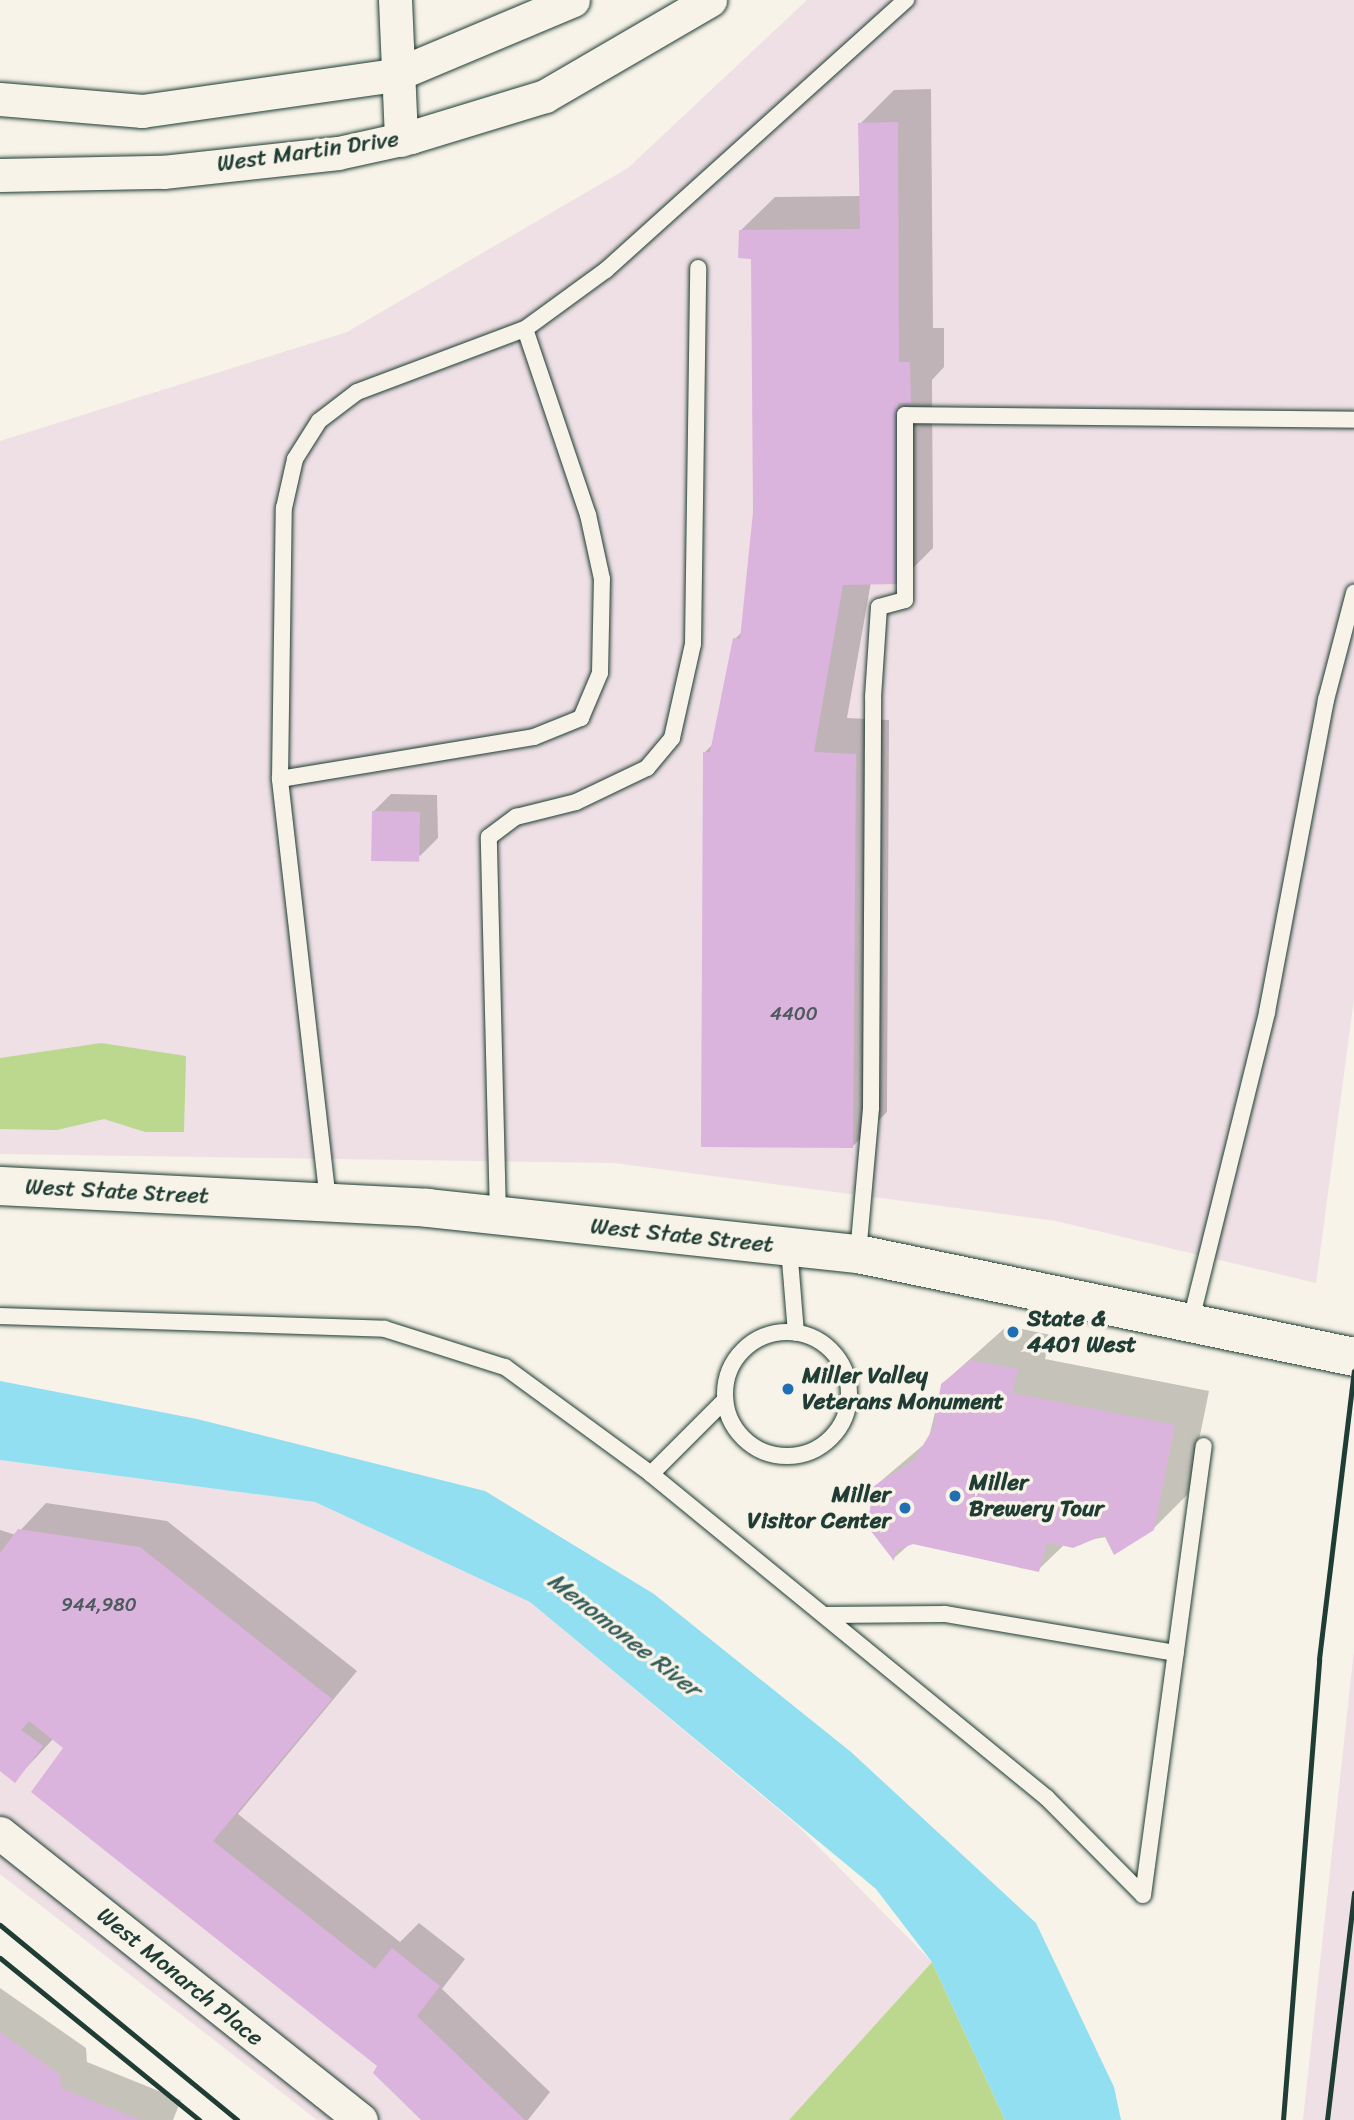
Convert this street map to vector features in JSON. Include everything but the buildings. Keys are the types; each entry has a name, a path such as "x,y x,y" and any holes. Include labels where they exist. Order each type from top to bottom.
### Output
{"main road":[{"name":"West State Street","path":"0,1186 328,1202 498,1216 858,1254 1354,1357"}],"street":[{"path":"395,0 395,75 401,140"},
{"path":"0,99 142,111 395,75 573,0"},
{"name":"West Martin Drive","path":"0,175 163,172 401,140 545,96 710,0"},
{"name":"West Monarch Place","path":"0,1833 361,2120"}],"lane":[{"path":"328,1202 280,779 284,508 295,459 319,421 357,392 525,329 606,270 906,0"},
{"path":"498,1216 489,837 516,817 576,802 647,768 672,738 693,644 698,268"},
{"path":"280,779 534,737 580,719 600,673 602,579 588,515 525,329"},
{"path":"858,1254 871,1108 871,786 879,607 905,600 905,415 1354,420"},
{"path":"1190,1324 1267,1012 1326,700 1354,593"},
{"path":"789,1248 796,1333"},
{"path":"0,1316 385,1329 505,1367 651,1474 1047,1797 1143,1895 1204,1446"},
{"path":"777,1333 796,1333 831,1350 850,1389 848,1410 824,1445 793,1456 762,1451 744,1439 726,1400 726,1382 744,1350 777,1333"},
{"path":"651,1474 726,1400"},
{"path":"824,1615 945,1614 1176,1653"}],"shaded area":[{"path":"807,0 1354,0 1354,999 1316,1283 1056,1221 614,1163 0,1154 0,441 347,332 628,168"},
{"path":"0,1460 315,1502 530,1602 797,1825 932,1962 789,2120 317,2120 0,1874"},
{"path":"1354,1650 1354,2120 1303,2120"}],"green space":[{"path":"101,1043 186,1056 184,1132 145,1132 104,1119 57,1130 0,1129 0,1058"},
{"path":"932,1962 1005,2120 789,2120"}],"water":[{"name":"Menomonee River","path":"0,1381 197,1419 485,1491 654,1594 851,1752 1036,1923 1114,2087 1121,2120 1005,2120 932,1962 876,1889 530,1602 315,1502 0,1460"}],"railway":[{"path":"1283,2120 1319,1659 1354,1371"},
{"path":"1327,2120 1354,1893"},
{"path":"0,1925 237,2120"},
{"path":"0,1958 199,2120"}],"place":[{"name":"State & 4401 West","path":"1013,1332"},
{"name":"Miller Valley Veterans Monument","path":"788,1389"},
{"name":"Miller Brewery Tour","path":"955,1496"},
{"name":"Miller Visitor Center","path":"905,1508"}]}
